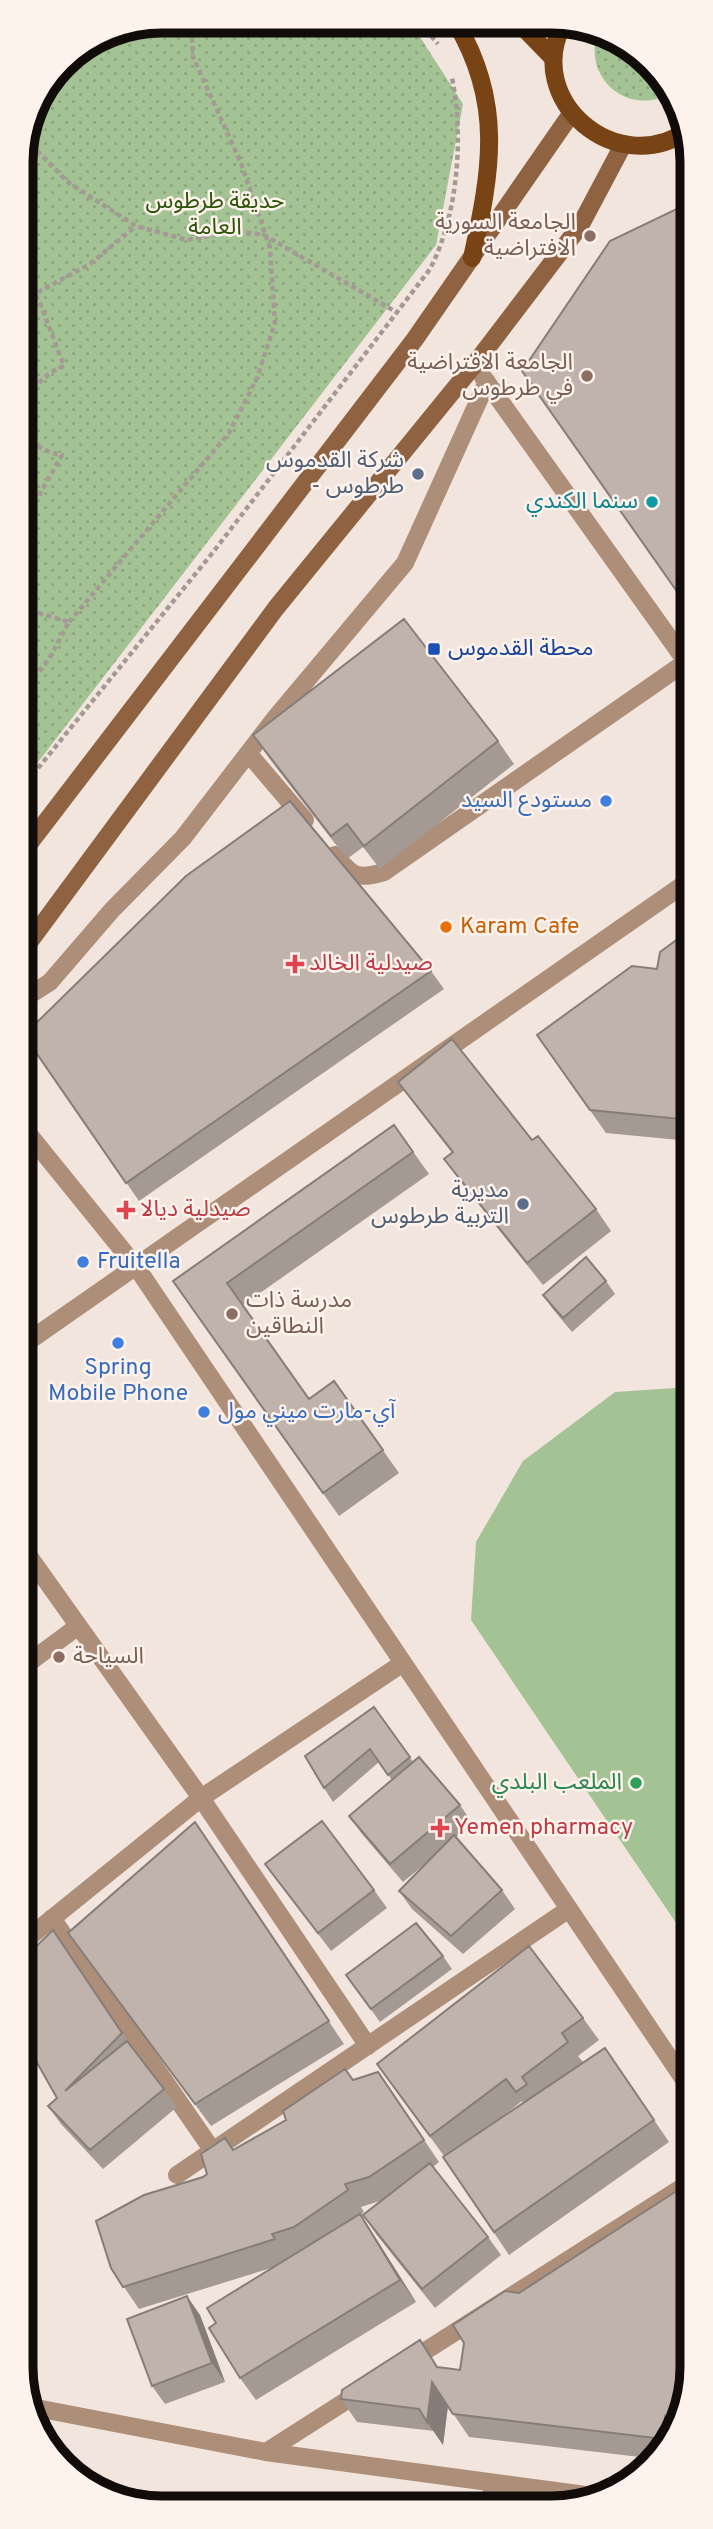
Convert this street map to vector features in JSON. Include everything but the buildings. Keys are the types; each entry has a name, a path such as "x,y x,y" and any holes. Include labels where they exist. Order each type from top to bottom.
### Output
{"main road":[{"path":"461,33 483,81 492,137 472,258"},
{"path":"529,33 553,58"},
{"path":"560,34 553,58 555,78 571,114 591,133 623,145 656,146 678,141"},
{"path":"34,838 415,339 571,114"},
{"path":"34,921 276,608 474,365 580,226 623,145"}],"street":[{"path":"474,365 680,653"},
{"path":"34,993 50,982 112,910 183,838 248,753 405,563 487,383"},
{"path":"248,753 350,873 366,877 384,872 680,671"},
{"path":"33,1338 680,887"},
{"path":"34,1140 137,1268 679,2072"},
{"path":"33,1563 201,1798 368,2046"},
{"path":"33,1659 78,1627"},
{"path":"33,1934 201,1798 403,1663"},
{"path":"177,2175 569,1909"},
{"path":"52,1918 213,2151"},
{"path":"266,2452 679,2189"},
{"path":"40,2409 266,2452 574,2493"},
{"path":"491,2496 494,2483"}],"path":[{"path":"428,33 443,51"},
{"path":"34,679 49,659 69,622 215,451 245,406 268,352 275,323 274,274 270,248 240,163 193,57 192,34"},
{"path":"34,774 214,551 430,269 445,241 456,180 453,80 450,71"},
{"path":"34,148 69,183 136,226 187,240 236,231 264,235 396,312"},
{"path":"35,294 90,264 136,226"},
{"path":"34,285 64,366 52,371 34,392"},
{"path":"34,442 52,453 62,455 34,504"},
{"path":"34,612 69,622"}],"green space":[{"name":"حديقة طرطوس العامة","path":"418,33 463,104 436,245 34,768 34,146 47,105 65,77 98,51 137,36"},
{"path":"596,42 622,55 642,71 661,97 637,100 612,88 597,65"},
{"name":"الملعب البلدي","path":"679,1388 679,1928 471,1620 476,1542 523,1461 615,1392"}],"place":[{"name":"الجامعة السورية الافتراضية","path":"590,236"},
{"name":"الجامعة الافتراضية في طرطوس","path":"587,376"},
{"name":"شركة القدموس - طرطوس","path":"418,474"},
{"name":"سنما الكندي","path":"652,502"},
{"name":"محطة القدموس","path":"434,649"},
{"name":"مستودع السيد","path":"606,801"},
{"name":"Karam Cafe","path":"446,927"},
{"name":"صيدلية الخالد","path":"295,964"},
{"name":"مديرية التربية طرطوس","path":"523,1204"},
{"name":"صيدلية ديالا","path":"126,1210"},
{"name":"Fruitella","path":"83,1262"},
{"name":"مدرسة ذات النطاقين","path":"232,1314"},
{"name":"Spring Mobile Phone","path":"118,1343"},
{"name":"آي-مارت ميني مول","path":"204,1412"},
{"name":"السياحة","path":"59,1657"},
{"name":"الملعب البلدي","path":"636,1783"},
{"name":"Yemen pharmacy","path":"440,1828"}]}
